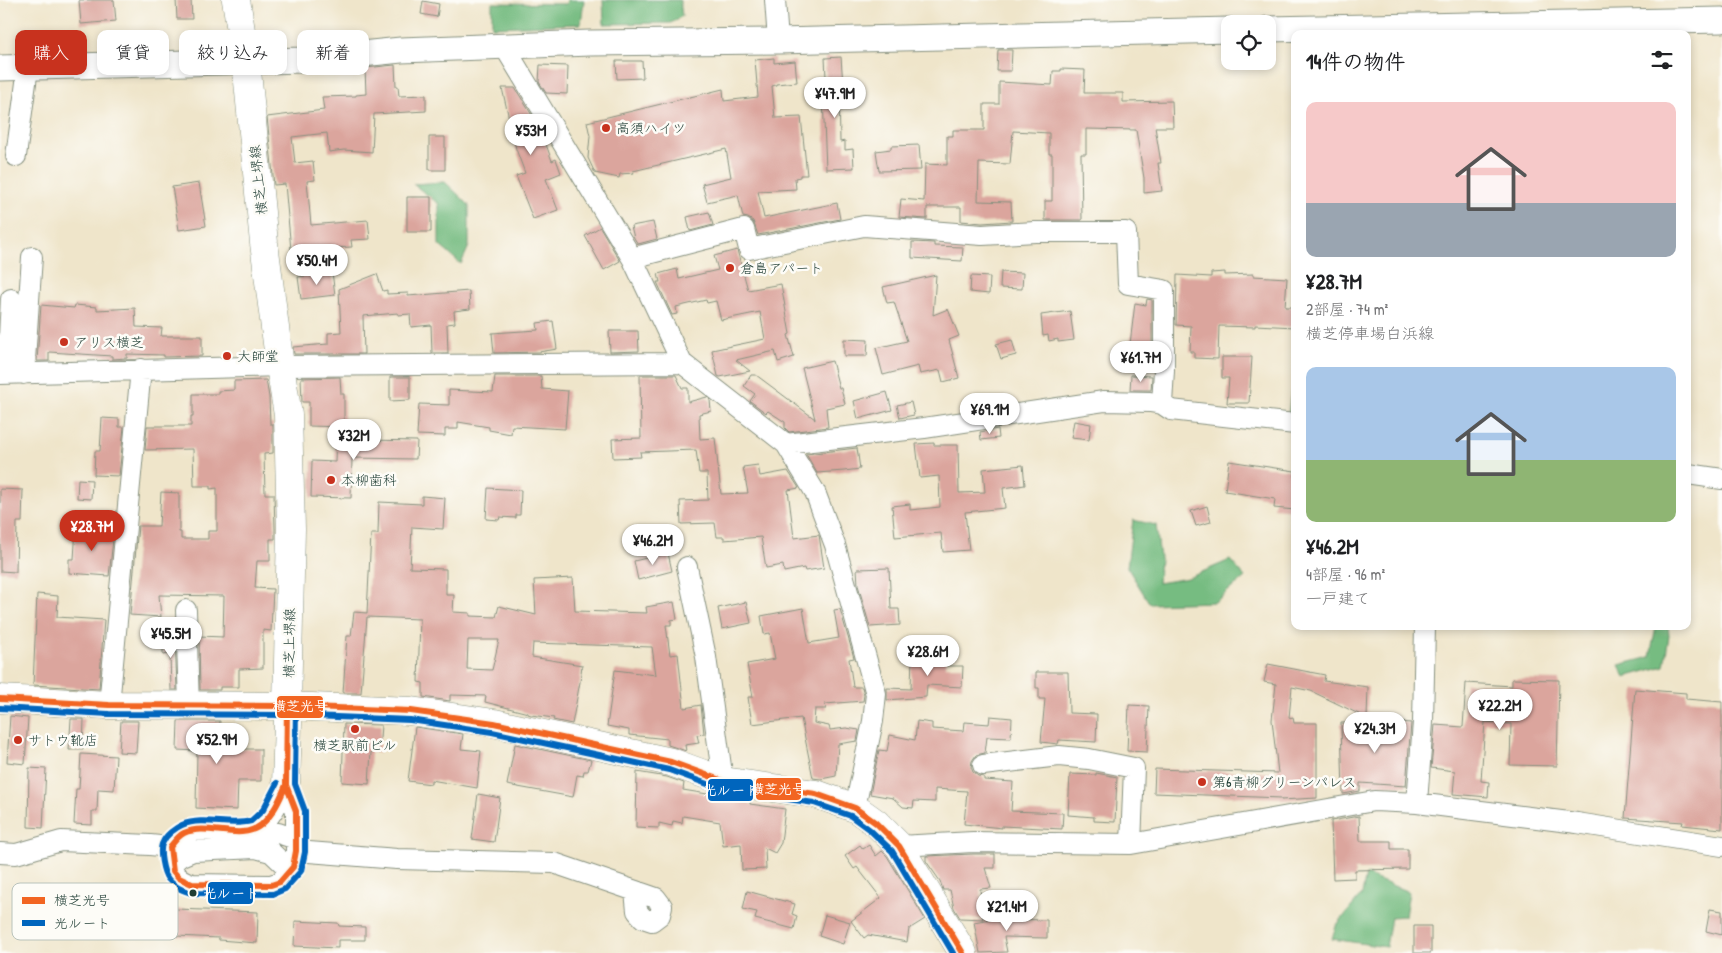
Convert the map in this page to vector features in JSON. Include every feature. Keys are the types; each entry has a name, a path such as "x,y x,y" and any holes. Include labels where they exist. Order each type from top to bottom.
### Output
{"main road":[{"name":"横芝上堺線","path":"236,0 241,30"},
{"name":"横芝上堺線","path":"247,75 264,243 288,415 292,529 286,785"},
{"path":"0,700 108,705 287,706 411,711 494,723 670,762 723,781 816,794 855,808 876,823 899,846 963,953"}],"street":[{"path":"775,0 778,41"},
{"path":"1276,29 1722,20"},
{"path":"287,60 401,50 590,43 778,41 1221,30"},
{"path":"504,46 632,258 682,363 786,444 815,492 835,545 876,694 873,721 855,808"},
{"path":"87,66 179,63"},
{"path":"0,68 15,68"},
{"path":"16,156 27,75"},
{"path":"632,258 744,229 749,249 864,226 982,235 1035,232 1126,232 1128,284 1164,290 1162,404"},
{"path":"10,374 32,257"},
{"path":"10,374 12,299"},
{"path":"10,374 280,366 682,363"},
{"path":"108,705 141,369"},
{"path":"786,444 924,428 1104,401 1162,404 1171,410 1291,424"},
{"path":"1691,474 1722,479"},
{"path":"687,567 706,657 723,781"},
{"path":"186,610 189,706"},
{"path":"1416,803 1423,722 1425,630"},
{"path":"983,765 1059,756 1089,759 1134,768 1130,844"},
{"path":"244,831 255,829 264,822 286,785"},
{"path":"286,785 296,811 296,845 292,867 280,882 271,886 192,884 183,881 175,875 171,856 179,837 187,832 244,831 278,833 296,845 398,859 554,863 635,891"},
{"path":"899,846 973,842 1130,844 1348,804 1374,801 1416,803 1577,823 1722,846"},
{"path":"0,853 16,854 61,841 150,845 171,856 181,856 192,851 256,848 271,852 290,870"}],"green space":[{"path":"567,0 584,0 581,24 492,27 492,3 566,4"},
{"path":"603,0 680,0 682,16 671,23 604,24"},
{"path":"445,182 469,205 469,246 461,264 439,245 439,204 413,184"},
{"path":"1291,392 1291,416 1288,416"},
{"path":"1133,520 1156,525 1160,558 1158,583 1188,578 1230,560 1245,577 1215,602 1150,604 1127,567"},
{"path":"1655,630 1668,630 1664,666 1625,677 1619,665 1650,657"},
{"path":"1366,875 1409,892 1405,916 1391,917 1386,947 1332,939 1336,926 1362,894"}],"building":[{"path":"79,0 114,0 116,21 81,24"},
{"path":"176,0 191,0 192,19 177,19"},
{"path":"423,1 439,4 437,17 421,14"},
{"path":"998,50 1012,50 1011,71 997,71"},
{"path":"841,57 843,85 839,85 840,142 845,141 845,150 853,149 854,168 826,169 823,97 827,97 825,58"},
{"path":"774,58 774,63 795,61 797,82 772,86 775,118 801,117 807,175 800,175 800,177 795,178 796,189 758,191 764,218 837,203 840,219 758,235 753,221 743,217 738,195 707,202 702,184 731,177 726,149 633,171 634,173 620,174 619,178 595,173 588,158 590,136 587,122 723,89 724,101 758,97 755,60"},
{"path":"616,61 642,61 643,78 617,79"},
{"path":"395,65 396,86 398,86 399,96 426,95 426,111 374,114 372,152 344,150 329,152 327,133 292,137 295,163 313,161 315,180 307,181 311,225 368,220 370,239 351,240 352,247 291,250 285,184 274,185 267,117 324,110 322,97 366,94 365,75 369,75 369,68"},
{"path":"540,65 568,66 567,94 546,93 539,82"},
{"path":"1061,69 1085,70 1084,93 1123,93 1123,102 1172,101 1173,127 1155,127 1161,163 1158,163 1162,191 1144,193 1144,178 1136,130 1086,129 1086,154 1081,154 1082,220 1045,220 1045,201 1052,201 1052,154 1049,154 1049,133 1013,131 1010,164 979,163 978,201 1011,202 1012,221 982,223 961,221 961,207 927,207 927,219 899,217 901,199 924,201 925,164 947,165 947,136 953,136 953,130 984,130 984,104 999,104 999,82 1052,85 1053,71 1061,71"},
{"path":"502,88 515,88 540,128 552,161 556,159 561,173 546,179 558,210 533,219 516,176 525,173 516,149"},
{"path":"429,137 445,137 445,170 429,170"},
{"path":"919,145 921,170 879,171 876,151 891,149 891,146"},
{"path":"199,183 206,226 179,230 172,187"},
{"path":"407,197 431,197 431,232 407,232"},
{"path":"709,212 713,225 690,231 687,217"},
{"path":"653,222 657,239 638,244 634,238 631,226"},
{"path":"600,227 620,261 604,270 585,236"},
{"path":"912,242 934,243 934,246 963,247 962,261 912,258"},
{"path":"737,250 748,290 781,284 790,334 788,335 794,357 778,362 775,351 736,360 750,371 720,377 718,376 712,350 765,339 760,312 721,320 716,301 707,303 706,300 676,307 677,314 672,315 657,282 660,282 658,274 677,269 679,279 718,270 714,256"},
{"path":"332,272 335,295 301,299 298,277"},
{"path":"1001,272 1023,273 1022,289 1000,288"},
{"path":"1225,272 1225,275 1253,274 1253,276 1287,278 1285,307 1291,307 1291,327 1219,326 1218,359 1194,358 1194,352 1190,352 1191,326 1176,325 1177,275 1211,277 1211,273"},
{"path":"377,274 383,291 387,290 387,294 408,293 408,296 469,291 470,309 454,311 455,323 447,324 448,353 432,353 431,325 411,327 410,314 398,315 398,313 363,316 364,354 294,354 293,347 328,344 328,333 341,332 339,289"},
{"path":"936,275 933,315 948,309 959,336 949,340 959,378 943,382 940,370 920,374 918,366 883,375 876,348 907,341 894,302 887,303 883,287"},
{"path":"971,276 990,277 989,294 970,292"},
{"path":"1147,299 1152,300 1152,346 1130,344 1135,303 1146,305"},
{"path":"41,305 74,308 75,305 97,307 97,310 135,308 136,327 162,328 161,336 202,336 202,356 164,357 164,355 127,354 127,358 112,359 112,356 49,352 49,361 37,361"},
{"path":"1070,311 1074,340 1058,342 1058,339 1049,341 1048,335 1043,336 1041,315"},
{"path":"553,321 557,349 539,352 494,353 492,333 538,330 537,323"},
{"path":"609,331 638,331 639,351 610,352"},
{"path":"844,339 868,340 867,356 844,356"},
{"path":"1012,340 1016,355 1001,359 996,344"},
{"path":"1222,357 1252,357 1249,403 1227,403 1229,378 1222,378"},
{"path":"832,361 845,404 826,408 828,427 789,432 785,428 785,422 768,411 766,413 750,401 755,394 744,386 751,375 756,375 815,419 802,368"},
{"path":"640,375 676,375 682,388 688,388 688,402 707,397 710,400 711,411 699,414 700,439 715,438 721,494 748,493 743,467 758,465 760,476 788,471 799,488 788,490 794,538 819,535 824,568 805,571 804,568 784,572 783,565 766,568 761,537 724,540 724,537 717,537 715,523 681,524 680,501 708,500 707,473 699,473 696,450 640,452 641,457 613,458 612,439 641,438"},
{"path":"1131,375 1152,376 1151,390 1130,390"},
{"path":"495,376 541,376 542,389 568,391 565,429 512,426 511,434 489,430 489,427 458,422 458,429 445,429 445,436 417,435 419,404 449,405 449,390 493,392"},
{"path":"340,377 341,394 344,394 344,427 309,426 309,402 302,402 301,378"},
{"path":"390,377 410,377 410,400 390,401"},
{"path":"266,380 270,424 273,424 273,453 264,454 265,494 274,494 275,539 270,539 270,561 257,561 255,588 273,589 271,631 263,630 263,668 239,669 239,687 220,687 220,690 200,690 199,636 223,637 224,596 159,595 161,617 130,615 138,526 159,526 161,492 179,493 179,532 181,532 181,539 208,539 208,531 217,531 217,488 210,489 210,486 194,486 193,449 145,450 147,426 191,426 193,394 218,394 218,391 234,390 234,381"},
{"path":"887,392 892,410 858,419 854,401"},
{"path":"911,402 914,415 900,418 897,405"},
{"path":"102,418 119,419 119,427 124,427 119,476 94,475 95,451 100,451"},
{"path":"1074,421 1091,424 1089,440 1071,438"},
{"path":"998,429 999,438 981,440 980,432"},
{"path":"336,430 369,431 368,440 417,441 416,459 352,458 351,498 311,497 312,461 335,462"},
{"path":"934,443 934,445 958,445 959,493 985,492 983,469 1023,465 1025,485 1003,488 1005,508 965,512 969,550 943,552 941,533 895,537 892,506 910,504 910,510 940,507 939,476 920,478 916,444"},
{"path":"857,448 860,469 844,471 817,473 806,454"},
{"path":"1229,461 1291,470 1291,510 1274,508 1275,499 1225,491"},
{"path":"78,479 92,480 91,499 77,498"},
{"path":"488,488 521,490 520,515 516,515 516,518 500,517 499,520 486,519"},
{"path":"0,489 23,490 22,522 17,522 16,572 0,571"},
{"path":"422,496 445,498 443,529 412,527 410,568 446,569 446,595 454,595 453,612 470,613 470,616 496,617 499,606 536,615 534,580 573,578 575,611 647,613 646,607 674,602 677,619 671,620 671,625 666,625 670,655 678,654 684,708 701,705 704,734 697,735 699,743 685,745 686,751 668,745 668,739 629,735 629,730 607,726 615,670 656,675 652,647 533,643 532,657 582,665 572,724 485,702 486,696 450,695 450,701 423,697 423,683 418,682 420,619 367,617 361,693 343,693 347,636 351,636 354,612 367,613 371,534 378,534 379,502 422,504","holes":["468,640 499,640 492,670 467,669"]},
{"path":"1207,506 1211,522 1196,526 1191,511"},
{"path":"76,528 114,530 109,576 69,573 69,559 74,559"},
{"path":"668,553 672,571 638,580 634,561"},
{"path":"889,568 891,609 899,609 900,625 870,627 858,585 857,569"},
{"path":"37,594 58,596 57,617 104,620 99,689 33,685"},
{"path":"746,602 751,623 722,629 718,608"},
{"path":"803,608 809,643 839,638 834,610 840,609 854,658 849,659 853,687 862,687 864,695 863,701 825,704 826,709 815,709 814,723 829,726 830,730 846,728 859,730 857,741 838,744 836,776 821,779 813,778 801,718 752,724 748,697 753,697 747,664 775,659 770,633 764,634 761,616"},
{"path":"175,637 177,690 171,690 170,654 163,655 163,638"},
{"path":"912,654 947,656 946,666 963,666 962,687 927,685 926,697 887,700 887,688 911,689"},
{"path":"1268,664 1325,675 1324,681 1368,687 1367,718 1311,691 1292,687 1289,718 1293,717 1294,723 1317,723 1317,798 1281,800 1281,798 1154,793 1155,769 1278,773 1272,720 1276,684 1264,682"},
{"path":"1036,672 1068,672 1069,713 1097,714 1096,742 1059,740 1058,744 1041,742 1045,699 1039,699 1039,688 1036,688"},
{"path":"1512,679 1559,680 1557,766 1510,765 1511,724 1485,722 1481,781 1489,782 1488,797 1453,794 1455,771 1431,768 1435,725 1463,727 1466,683 1512,686"},
{"path":"1635,689 1686,693 1686,699 1722,702 1722,829 1682,825 1683,822 1625,818"},
{"path":"1129,705 1149,706 1147,752 1127,751"},
{"name":"サトウ靴店","path":"10,716 28,718 25,764 7,762"},
{"path":"990,716 1012,718 1011,738 987,737 985,753 976,755 972,761 971,767 973,772 978,776 984,777 984,780 1013,782 1011,811 1063,813 1062,829 1002,826 1002,828 964,824 967,791 935,789 935,802 914,801 913,808 903,807 893,798 870,794 879,750 887,751 890,735 915,740 917,721 932,723 932,729 964,731 965,722 989,724"},
{"path":"71,719 84,719 83,750 69,750"},
{"path":"121,721 138,721 136,753 119,752"},
{"path":"178,721 220,721 218,748 261,749 261,781 238,781 237,810 196,808 197,751 177,750"},
{"path":"1341,723 1411,723 1406,786 1360,783 1360,791 1343,794"},
{"path":"344,724 381,725 379,753 371,752 369,784 342,782"},
{"path":"415,727 463,734 461,749 481,751 477,788 431,780 431,784 408,781"},
{"path":"515,744 591,760 588,771 584,771 583,776 577,775 573,797 507,785"},
{"path":"81,754 116,756 114,790 98,789 97,811 92,811 92,825 74,824"},
{"path":"29,768 46,769 43,828 28,827"},
{"path":"637,772 667,777 684,783 683,790 785,809 781,843 775,853 765,848 766,869 742,870 741,844 723,846 720,822 683,816 682,823 673,821 672,826 659,823 659,828 636,827"},
{"path":"1096,773 1117,777 1115,822 1094,821 1094,817 1068,815 1070,774 1096,775"},
{"path":"478,794 500,798 494,842 472,839"},
{"path":"1359,816 1360,841 1391,841 1391,849 1408,849 1408,869 1355,870 1355,878 1333,879 1331,821"},
{"path":"860,845 863,849 869,845 876,856 882,851 887,856 925,919 909,929 907,942 868,935 864,938 851,921 881,898 857,867 854,869 845,856"},
{"path":"995,854 995,868 985,868 991,888 980,889 983,919 960,918 954,908 950,890 943,890 940,881 926,861 926,856"},
{"path":"747,891 795,904 792,914 797,916 794,929 755,919 757,912 743,909"},
{"path":"178,909 258,912 257,943 219,940 219,938 178,936"},
{"path":"1710,909 1722,911 1722,935 1706,931"},
{"path":"825,915 850,922 843,944 819,936"},
{"path":"1001,917 1001,919 1047,920 1047,938 1004,937 1007,952 980,953 974,922"},
{"path":"295,921 338,923 339,926 365,927 365,940 338,940 338,948 294,946"},
{"path":"1414,926 1431,926 1431,953 1414,953"}],"transit line":[{"name":"横芝光号","path":"0,699 109,705 287,706 411,711 494,723 671,762 723,781 816,794 855,808 876,823 899,846 963,953"},
{"name":"光ルート","path":"178,887 191,893 273,894 285,889 301,871 305,852 305,811 295,784 296,705"},
{"name":"横芝光号","path":"286,785 287,706"},
{"name":"光ルート","path":"0,708 109,714 287,715 410,720 492,732 669,770 721,789 814,803 851,816 870,830 892,851 953,953"},
{"name":"光ルート","path":"172,883 164,872 161,850 164,839 171,832 179,826 190,822 243,823 251,821 263,810 277,783"},
{"name":"横芝光号","path":"286,785 296,811 296,851 293,867 280,882 271,885 192,884 179,878 173,871 170,847 176,839 184,833 193,830 234,832 253,830 261,825 273,812 286,785"}],"place":[{"name":"高須ハイツ","path":"606,128"},
{"name":"倉島アパート","path":"730,268"},
{"name":"アリス横芝","path":"64,342"},
{"name":"大師堂","path":"227,356"},
{"name":"本柳歯科","path":"331,480"},
{"name":"横芝駅前ビル","path":"355,729"},
{"name":"サトウ靴店","path":"18,740"},
{"name":"第6青柳グリーンパレス","path":"1202,782"}]}
